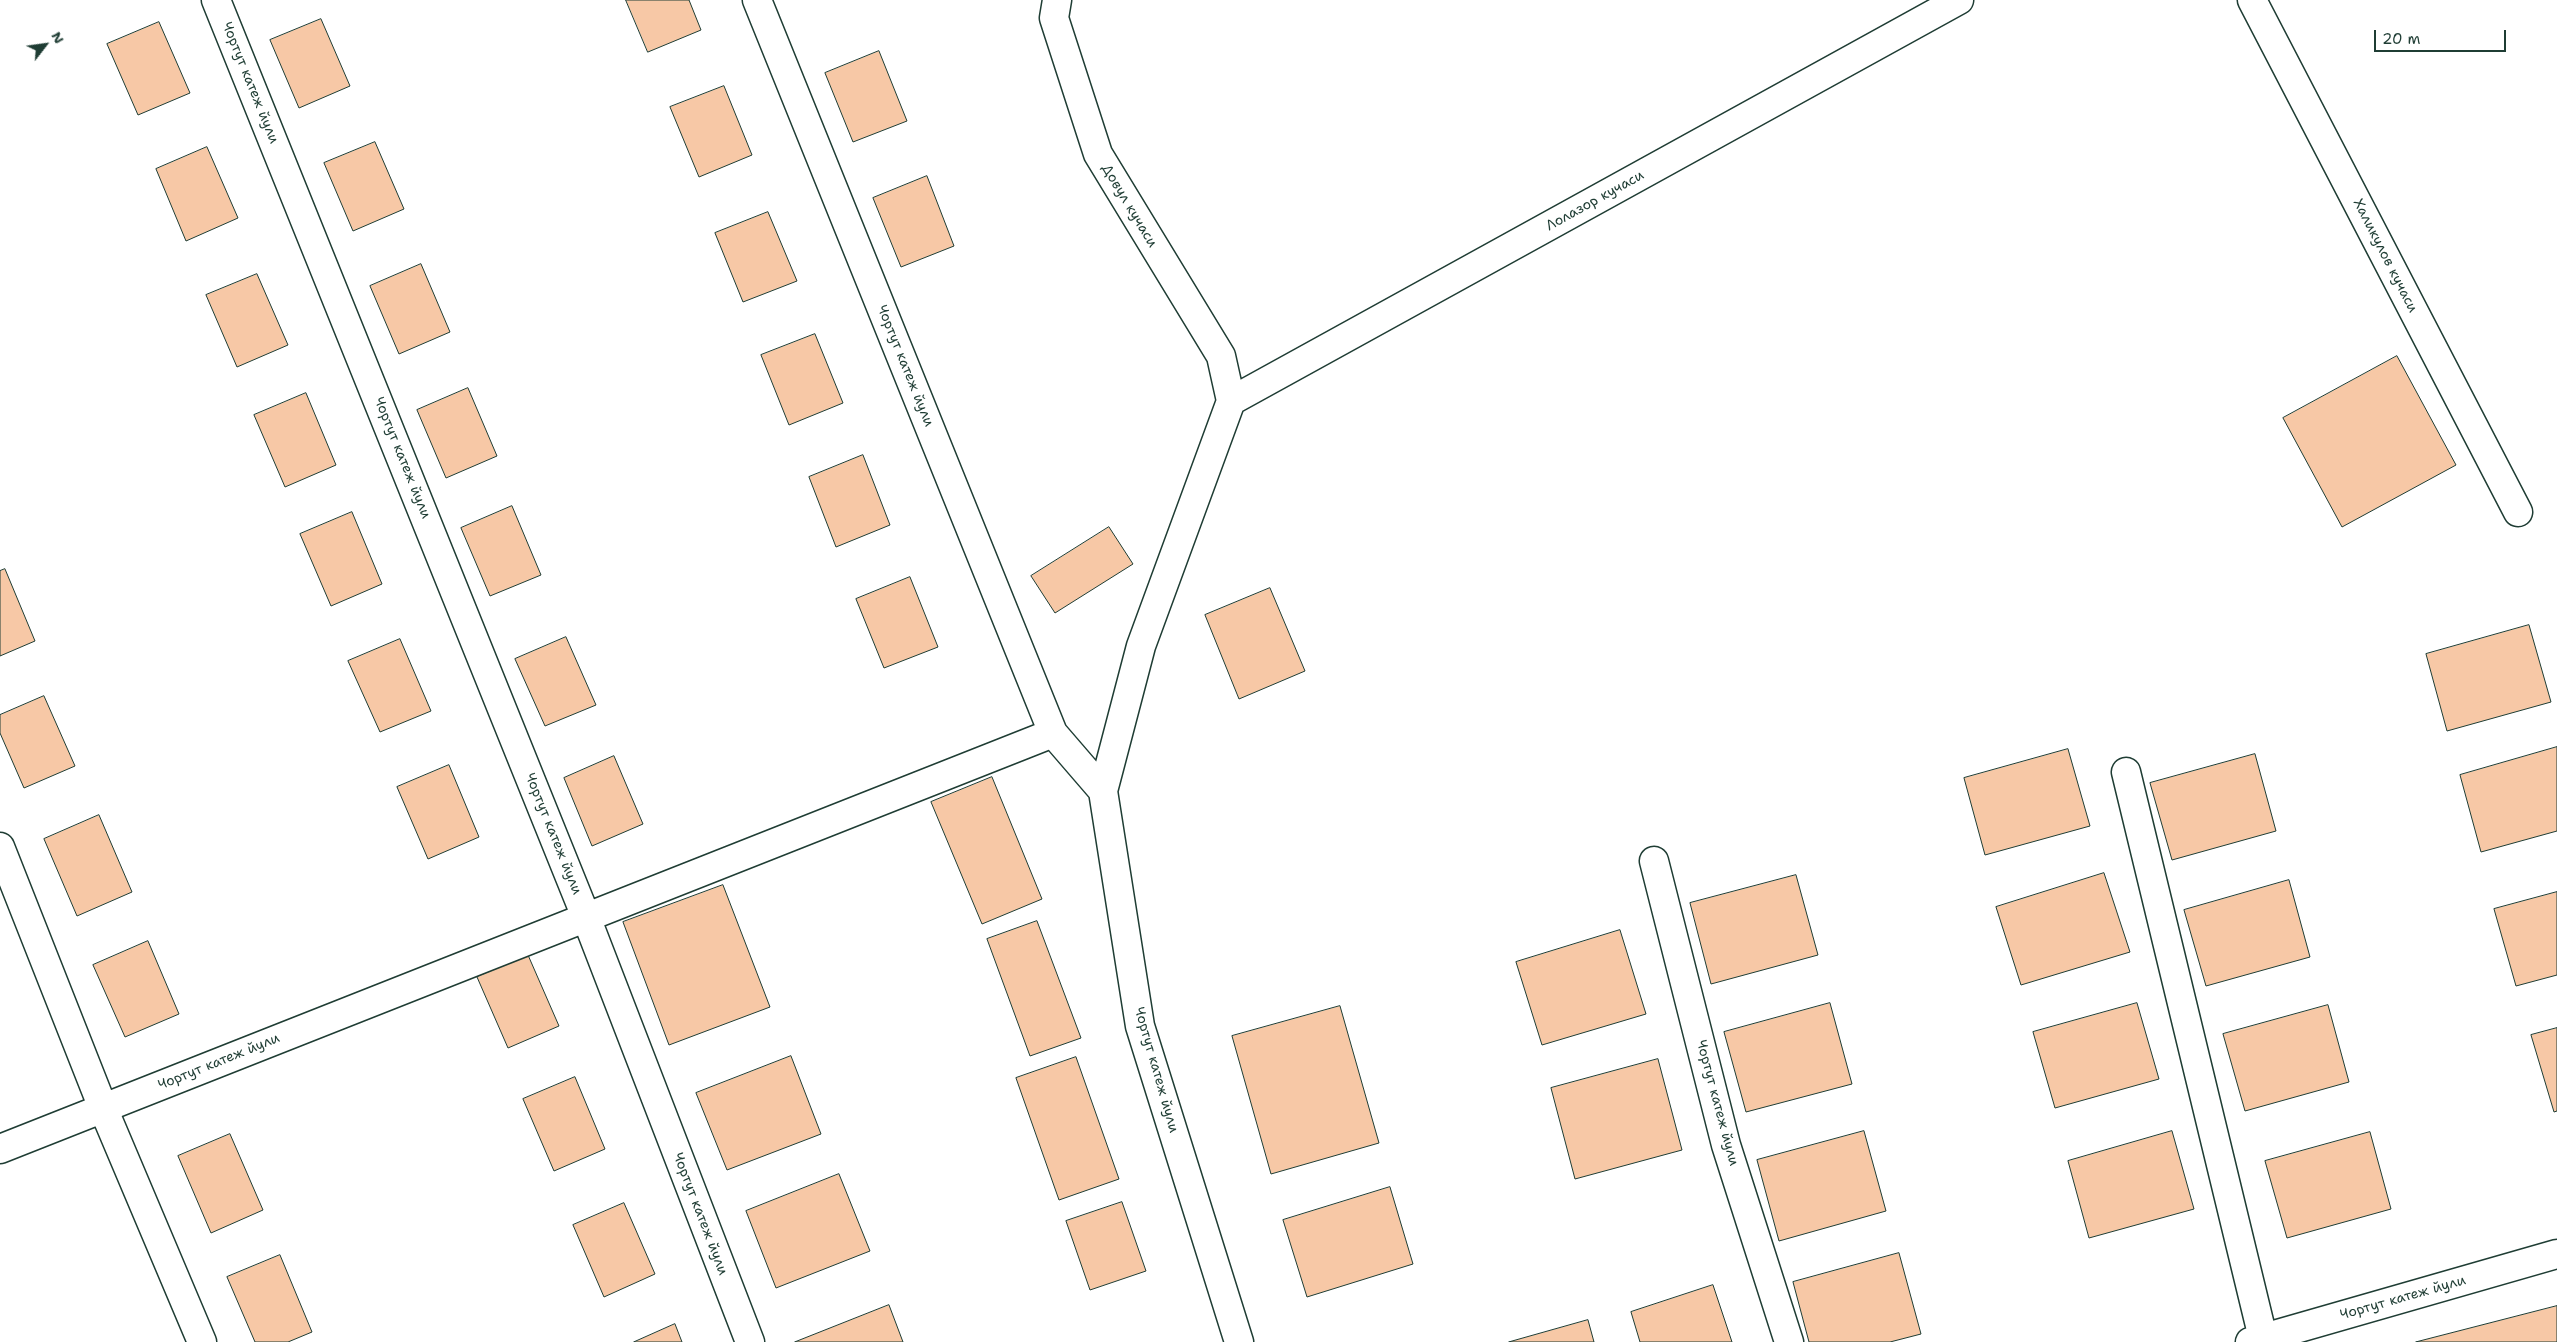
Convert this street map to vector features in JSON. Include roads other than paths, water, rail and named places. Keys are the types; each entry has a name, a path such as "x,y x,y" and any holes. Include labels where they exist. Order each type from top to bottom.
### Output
{"street":[{"name":"Чортут катеж йули","path":"216,0 586,917 750,1342"},
{"name":"Чортут катеж йули","path":"757,0 1053,733 1103,791"},
{"name":"Довул кучаси","path":"1058,0 1054,18 1098,154 1221,356 1231,401"},
{"name":"Лолазор кучаси","path":"1231,401 1959,0"},
{"name":"Халикулов кучаси","path":"2252,0 2518,512"},
{"name":"Чортут катеж йули","path":"1231,401 1141,646 1103,791 1140,1026 1239,1342"},
{"name":"Чортут катеж йули","path":"0,1149 1053,733"},
{"path":"2126,772 2256,1340"},
{"path":"0,847 103,1108 202,1342"},
{"name":"Чортут катеж йули","path":"1654,860 1726,1144 1789,1342"},
{"name":"Чортут катеж йули","path":"2256,1340 2557,1254"}]}
